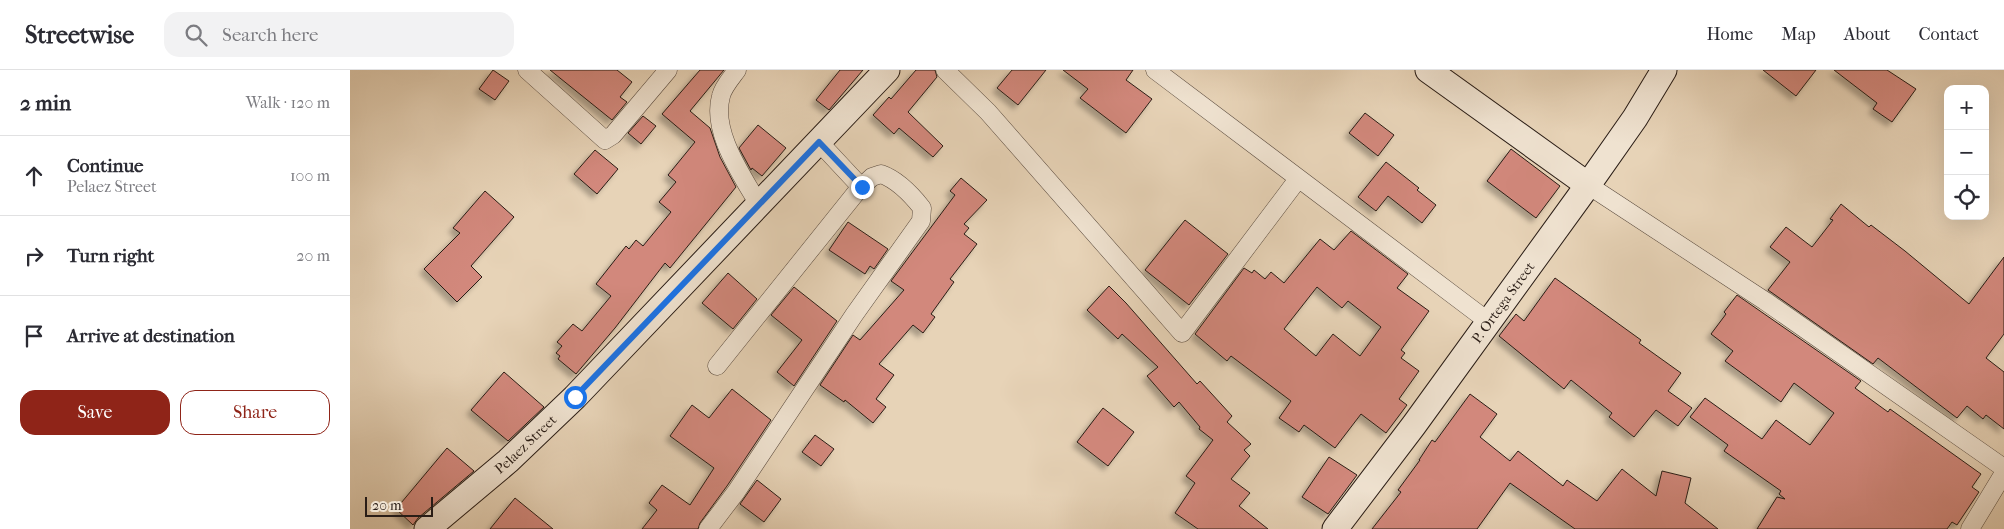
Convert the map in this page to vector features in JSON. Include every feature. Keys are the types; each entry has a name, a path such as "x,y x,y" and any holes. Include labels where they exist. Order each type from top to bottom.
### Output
{"street":[{"path":"527,70 605,140 614,135 668,70"},
{"path":"737,70 721,93 718,111 732,160 759,205"},
{"name":"Pelaez Street","path":"427,529 508,461 575,397 887,70"},
{"path":"945,70 988,112 1182,333 1298,179"},
{"path":"1155,70 1489,322"},
{"path":"1428,70 1588,185 1764,302 2004,468"},
{"name":"P. Ortega Street","path":"1335,529 1403,440 1588,185 1635,118 1664,70"},
{"path":"819,142 862,187"},
{"path":"708,529 736,492 854,315 921,221 922,208 897,182 888,176 881,174 872,178 862,187 717,366"},
{"path":"1970,529 2004,473"}],"building":[{"path":"493,70 509,81 495,100 479,89"},
{"path":"550,70 617,70 632,82 620,97 627,102 612,120"},
{"path":"700,70 724,70 690,111 710,128 720,157 736,187 670,268 665,263 615,328 576,374 558,359 560,356 556,353 562,346 557,342 573,324 582,331 611,296 596,284 626,246 629,249 636,240 643,246 671,212 659,202 676,182 668,175 695,142 662,114"},
{"path":"840,70 863,70 829,110 816,100"},
{"path":"916,70 935,70 937,77 908,112 943,146 933,157 899,128 894,134 873,115 889,97 891,99"},
{"path":"1012,70 1046,70 1018,105 997,88"},
{"path":"1063,70 1133,70 1126,80 1152,99 1126,133 1080,98 1088,89"},
{"path":"1763,70 1816,70 1796,96"},
{"path":"1834,70 1887,70 1916,89 1892,122 1873,109 1877,103"},
{"path":"1365,113 1394,135 1378,156 1349,133"},
{"path":"643,116 656,126 641,144 628,133"},
{"path":"758,125 786,148 762,176 752,168 751,170 739,148"},
{"path":"1511,149 1560,186 1536,218 1487,181"},
{"path":"595,150 618,169 597,194 574,174"},
{"path":"1386,162 1419,188 1417,190 1436,205 1422,223 1388,196 1376,211 1358,197"},
{"path":"961,178 987,200 964,224 969,228 964,234 977,244 950,279 954,282 931,314 935,317 923,333 913,325 879,364 894,375 876,399 886,407 873,423 845,400 844,402 820,385 853,335 860,340 904,290 891,281 955,195 950,191"},
{"path":"485,191 514,217 471,266 482,277 457,302 424,269 460,233 453,228"},
{"path":"1841,204 1869,227 1871,225 1905,251 1969,304 2004,257 2004,334 1986,358 2004,372 2004,429 1986,415 1983,419 1967,406 1957,418 1878,358 1873,364 1768,290 1790,262 1770,247 1786,227 1812,247 1833,220 1830,219"},
{"path":"1185,220 1228,254 1189,305 1145,270"},
{"path":"848,222 888,249 874,269 870,266 865,274 829,250"},
{"path":"1351,231 1408,274 1397,288 1429,311 1401,350 1405,353 1401,358 1419,371 1399,399 1407,405 1386,433 1361,414 1335,448 1304,425 1299,432 1279,418 1291,401 1231,356 1227,361 1195,334 1244,268 1252,273 1254,270 1265,279 1271,272 1284,283 1320,239 1334,250","holes":["1317,287 1342,308 1348,301 1381,327 1360,356 1333,334 1316,356 1284,329"]},
{"path":"728,273 757,299 733,329 702,303"},
{"path":"1555,278 1641,340 1639,343 1681,373 1668,391 1692,408 1678,426 1656,410 1634,437 1609,417 1612,413 1571,380 1564,389 1499,336 1516,314 1524,321"},
{"path":"1109,286 1197,384 1200,381 1232,416 1227,422 1251,444 1244,450 1250,456 1231,479 1250,493 1239,506 1268,529 1198,529 1175,513 1195,483 1186,476 1213,440 1199,429 1200,427 1179,402 1174,407 1147,376 1158,367 1122,334 1118,339 1087,310"},
{"path":"794,287 837,321 794,386 777,372 802,340 771,315"},
{"path":"1737,295 1861,381 1855,388 1888,412 1890,409 1981,474 1972,487 1979,492 1957,525 1952,522 1947,529 1757,529 1777,497 1785,499 1779,494 1781,491 1724,451 1728,445 1690,417 1705,398 1762,439 1776,420 1810,445 1834,413 1794,383 1781,402 1725,361 1733,351 1711,334"},
{"path":"504,372 544,407 508,441 471,410"},
{"path":"732,389 771,420 700,523 698,529 642,529 657,510 649,503 662,485 690,505 714,468 670,436 692,405 709,418"},
{"path":"1470,394 1497,414 1480,437 1510,461 1518,451 1563,486 1567,480 1597,501 1622,469 1656,496 1662,471 1691,478 1685,503 1718,529 1575,529 1510,483 1477,529 1372,529 1401,492 1398,490 1432,440 1435,442"},
{"path":"1103,408 1134,432 1108,466 1077,442"},
{"path":"815,435 834,449 821,466 802,452"},
{"path":"447,448 474,471 418,518 413,525 396,509"},
{"path":"1329,457 1357,475 1328,514 1302,497"},
{"path":"757,480 781,499 764,522 740,504"},
{"path":"515,498 553,529 490,529"}],"route":[{"path":"575,397 819,142 862,187"}]}
